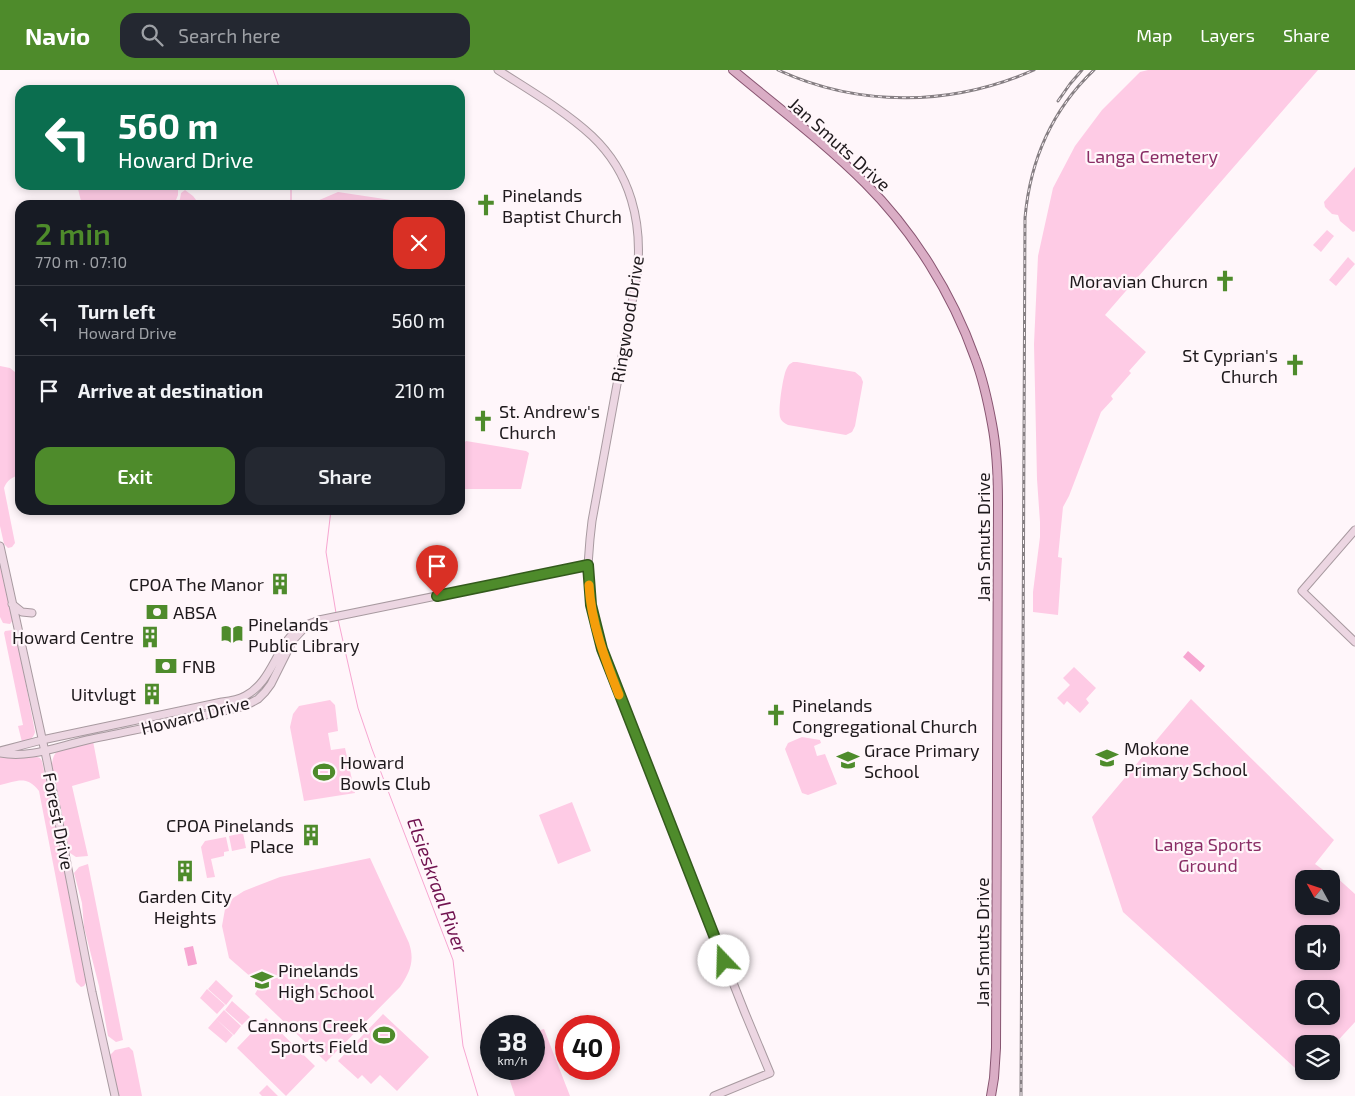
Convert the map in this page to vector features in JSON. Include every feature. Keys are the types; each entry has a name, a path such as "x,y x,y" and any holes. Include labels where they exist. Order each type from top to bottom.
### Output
{"main road":[{"name":"Jan Smuts Drive","path":"734,71 852,171 879,198 903,227 926,261 956,312 975,358 983,386 998,463 996,1048 991,1096"}],"street":[{"name":"Ringwood Drive","path":"498,70 566,115 592,136 611,158 621,175 632,201 636,219 639,254 636,275 592,521 588,565 590,598 593,619 608,667 770,1072 714,1096"},
{"path":"1355,530 1302,591 1355,642"},
{"name":"Forest Drive","path":"0,546 115,1096"},
{"name":"Howard Drive","path":"0,752 42,740 244,696 259,685 288,640 297,630 326,619 588,565"},
{"path":"12,604 22,612 32,613"},
{"name":"Howard Drive","path":"0,752 5,754 31,754 245,706 258,699 265,692 293,640 308,625"}],"green space":[{"name":"Langa Cemetery","path":"1148,70 1318,70 1105,315 1146,352 1129,371 1131,373 1111,396 1113,399 1101,412 1063,507 1058,557 1062,558 1058,615 1033,612 1033,592 1040,537 1034,344 1038,256 1053,188 1075,146 1102,110 1140,72"},
{"path":"1355,167 1355,231 1353,232 1340,221 1338,215 1332,214 1325,207 1324,202"},
{"path":"78,190 178,190 176,200 81,200"},
{"path":"185,190 196,200 180,200 181,193"},
{"path":"338,192 391,200 319,200"},
{"path":"1327,230 1334,236 1321,252 1313,245"},
{"path":"1348,257 1355,264 1336,286 1329,280"},
{"path":"793,362 855,372 861,377 863,382 855,426 852,432 846,435 788,425 782,421 780,417 780,400 782,384 787,368"},
{"path":"0,366 10,368 15,372 15,477 10,479 4,488 15,543 12,547 8,548 4,544 0,526"},
{"path":"465,442 529,453 521,489 465,489"},
{"path":"0,556 13,620 10,624 3,623 0,617"},
{"path":"13,630 16,632 35,732 30,739 22,742 18,726 23,725 4,633 5,631"},
{"path":"1074,667 1096,688 1086,699 1089,703 1080,713 1067,701 1064,705 1057,698 1070,685 1063,678"},
{"name":"Langa Sports Ground","path":"1191,699 1334,840 1315,864 1323,870 1295,870 1295,915 1340,915 1340,880 1355,894 1355,1022 1340,1038 1340,1035 1295,1035 1295,1068 1123,912 1092,817"},
{"name":"Howard Bowls Club","path":"330,700 335,705 338,731 328,733 331,750 345,748 355,793 304,801 290,727 293,714 299,706"},
{"path":"802,737 820,740 821,743 814,746 817,756 825,754 837,784 808,795 802,793 785,749 788,743"},
{"path":"93,741 100,778 72,786 88,856 76,857 70,853 52,761 55,754 61,749"},
{"path":"32,755 40,758 42,761 87,981 81,987 76,982 39,791 35,786 21,780 0,785 0,756"},
{"path":"572,802 591,851 558,864 539,815"},
{"path":"243,833 246,848 232,851 229,836"},
{"path":"226,837 229,851 224,852 224,856 211,859 215,877 207,878 201,847 205,841"},
{"path":"370,858 409,943 412,955 410,966 400,987 326,1062 255,994 260,985 229,958 222,926 225,909 233,898 244,891 280,877"},
{"path":"88,864 123,1040 116,1042 108,1036 99,986 84,927 82,903 74,873 79,867"},
{"path":"216,980 233,996 226,1005 208,989"},
{"path":"207,989 225,1005 217,1014 200,998"},
{"path":"232,1001 250,1017 242,1025 225,1010"},
{"path":"224,1010 241,1026 234,1035 216,1019"},
{"name":"Cannons Creek Sports Field","path":"383,1014 429,1057 397,1091 380,1075 371,1084 362,1075 358,1079 338,1061"},
{"path":"266,1018 315,1066 286,1096 237,1048"},
{"path":"216,1019 233,1035 226,1043 208,1028"},
{"path":"545,1032 555,1057 555,1080 564,1080 570,1096 515,1096 510,1080 545,1080"},
{"path":"129,1047 133,1051 142,1096 118,1096 110,1055 115,1050"},
{"path":"267,1085 278,1096 262,1096 259,1093"}],"shaded area":[{"path":"1188,651 1205,666 1200,672 1183,657"},
{"path":"193,946 197,964 188,966 184,948"}],"waterway":[{"name":"Elsieskraal River","path":"273,70 278,85"},
{"name":"Elsieskraal River","path":"291,190 291,200"},
{"name":"Elsieskraal River","path":"330,515 326,552 336,613"},
{"name":"Elsieskraal River","path":"338,619 358,708 453,960 463,1046 478,1096"}],"railway":[{"path":"778,70 809,82 841,91 873,96 906,98 939,96 971,91 1003,82 1034,70"},
{"path":"1058,101 1082,70"},
{"path":"1021,1096 1025,218 1032,176 1046,138 1066,102 1094,70"}],"slow traffic":[{"path":"589,585 593,619 619,695"}],"place":[{"name":"Pinelands Baptist Church","path":"486,205"},
{"name":"Moravian Churcn","path":"1225,281"},
{"name":"St Cyprian's Church","path":"1295,365"},
{"name":"St. Andrew's Church","path":"483,421"},
{"name":"CPOA The Manor","path":"280,584"},
{"name":"ABSA","path":"157,612"},
{"name":"Pinelands Public Library","path":"232,634"},
{"name":"Howard Centre","path":"150,637"},
{"name":"FNB","path":"166,666"},
{"name":"Uitvlugt","path":"152,694"},
{"name":"Pinelands Congregational Church","path":"776,715"},
{"name":"Mokone Primary School","path":"1107,758"},
{"name":"Grace Primary School","path":"848,760"},
{"name":"Howard Bowls Club","path":"324,772"},
{"name":"CPOA Pinelands Place","path":"311,835"},
{"name":"Garden City Heights","path":"185,871"},
{"name":"Pinelands High School","path":"262,980"},
{"name":"Cannons Creek Sports Field","path":"384,1035"}],"route":[{"path":"437,596 588,565 593,619 608,667 724,961"}]}
